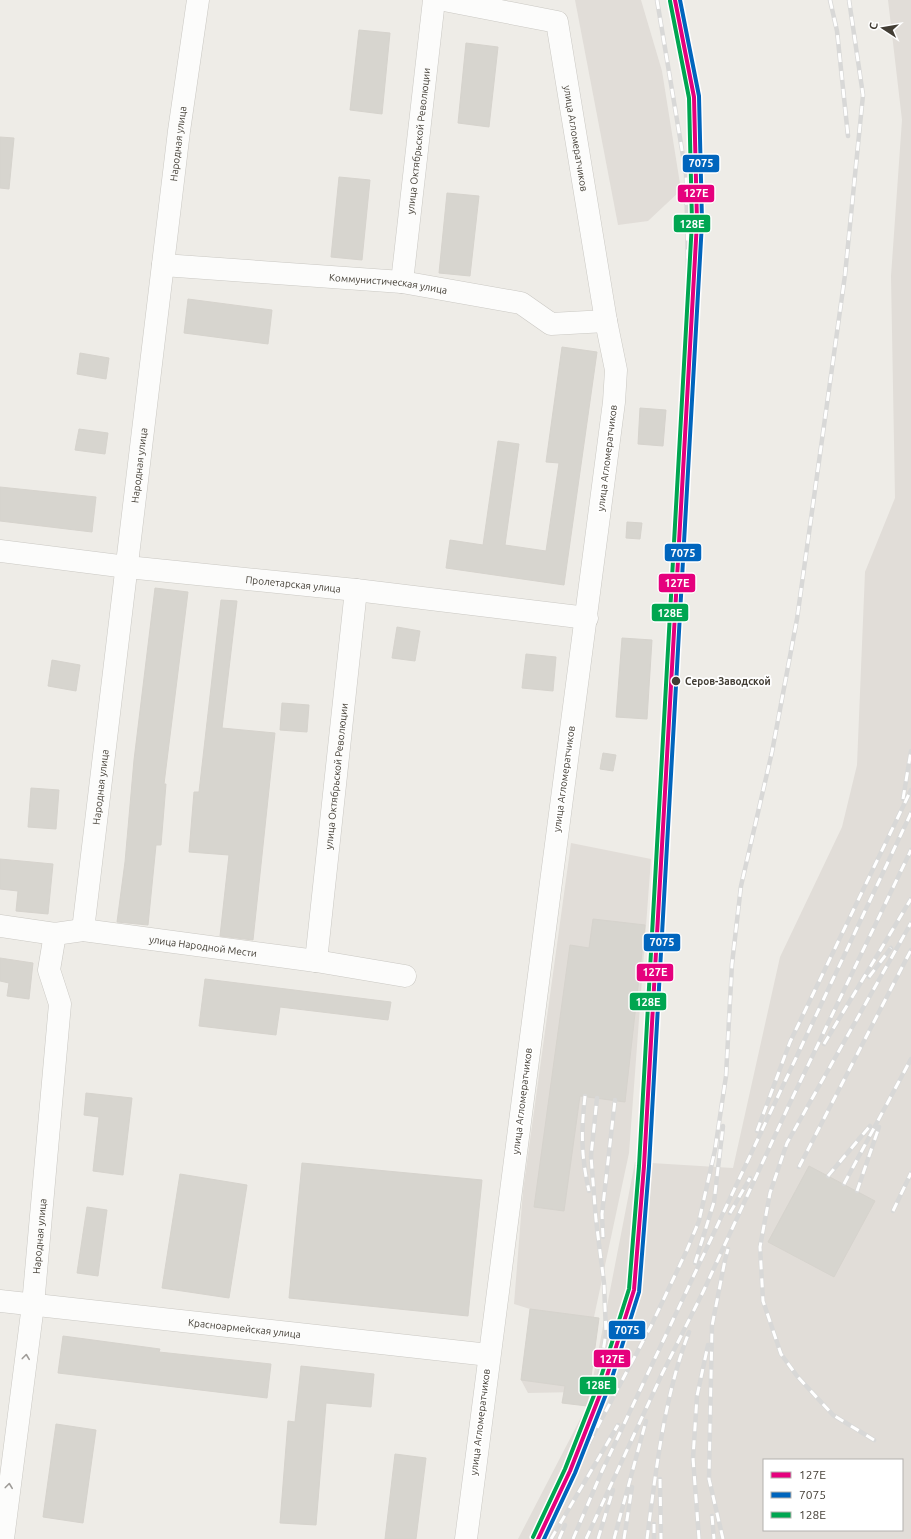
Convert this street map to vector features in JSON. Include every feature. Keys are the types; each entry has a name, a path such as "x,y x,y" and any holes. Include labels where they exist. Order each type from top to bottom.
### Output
{"street":[{"name":"Народная улица","path":"83,930 179,131 198,0"},
{"name":"улица Октябрьской Революции","path":"402,282 434,0"},
{"name":"улица Агломератчиков","path":"444,0 557,22 606,321 616,370 614,402 587,618 488,1355 466,1539"},
{"name":"Коммунистическая улица","path":"163,265 402,282 521,303 551,324 606,321"},
{"name":"Пролетарская улица","path":"0,551 126,567 356,590 587,618"},
{"name":"улица Октябрьской Революции","path":"316,961 356,590"},
{"name":"улица Народной Мести","path":"0,926 55,934 83,930 316,961 406,976"},
{"name":"Народная улица","path":"3,1539 33,1305 60,1004 49,970 55,934"},
{"name":"Красноармейская улица","path":"0,1301 488,1355"}],"shaded area":[{"path":"575,0 641,0 662,71 681,190 648,221 618,225"},
{"path":"888,0 911,0 911,1539 518,1539 588,1404 635,1162 733,1168 780,957 842,827 857,765 865,572 895,498 891,276 902,120"},
{"path":"571,843 651,859 629,1153 578,1392 528,1393 521,1380 530,1309 514,1304 523,1191"}],"building":[{"path":"359,30 390,33 382,114 350,110"},
{"path":"466,43 498,47 489,127 458,123"},
{"path":"0,137 14,138 9,189 0,188"},
{"path":"339,177 370,180 362,260 331,257"},
{"path":"447,193 479,196 470,276 439,273"},
{"path":"188,299 272,310 268,344 184,333"},
{"path":"562,347 597,352 564,585 446,568 450,540 483,545 498,441 519,444 505,545 546,551 559,463 546,462"},
{"path":"80,353 109,358 106,379 77,374"},
{"path":"640,408 666,410 663,446 638,444"},
{"path":"79,429 108,433 105,454 75,450"},
{"path":"0,487 96,497 92,532 0,521"},
{"path":"627,522 642,523 640,539 626,538"},
{"path":"155,588 188,592 164,784 166,784 161,845 156,845 148,925 117,922 125,862 134,760"},
{"path":"221,600 237,601 222,728 275,733 253,940 220,936 229,855 189,852 194,792 199,792"},
{"path":"397,627 420,631 415,661 392,658"},
{"path":"622,638 652,640 647,719 616,717"},
{"path":"526,654 556,657 553,691 522,688"},
{"path":"52,660 80,665 76,691 48,686"},
{"path":"282,703 309,705 307,732 280,730"},
{"path":"603,753 616,755 613,771 600,769"},
{"path":"31,788 59,790 56,829 28,827"},
{"path":"0,859 53,864 48,914 16,911 18,891 0,889"},
{"path":"593,919 645,925 625,1102 580,1096 564,1211 534,1207 570,945 589,948"},
{"path":"0,958 33,963 29,999 7,996 9,983 0,981"},
{"path":"205,979 391,1002 388,1020 280,1007 276,1035 199,1026"},
{"path":"86,1093 132,1098 123,1175 93,1171 99,1117 84,1115"},
{"path":"302,1163 482,1180 468,1316 289,1298"},
{"path":"809,1166 875,1201 834,1277 768,1242"},
{"path":"180,1174 247,1185 229,1298 162,1288"},
{"path":"87,1207 107,1210 98,1276 77,1273"},
{"path":"530,1309 599,1318 587,1406 562,1403 565,1386 521,1380"},
{"path":"63,1336 160,1349 159,1352 271,1364 267,1398 58,1373"},
{"path":"301,1366 374,1374 371,1407 326,1403 316,1525 280,1523 288,1421 295,1422"},
{"path":"56,1424 96,1430 83,1523 43,1517"},
{"path":"395,1454 426,1458 416,1539 385,1539"}],"railway":[{"path":"657,0 686,174 690,357"},
{"path":"830,0 837,31 848,136"},
{"path":"538,1539 651,1326 686,1252 699,1221 715,1150 726,1076 732,964 741,886 772,752 797,619 845,275 863,95 849,0"},
{"path":"903,799 911,751"},
{"path":"757,1131 790,1042 911,790"},
{"path":"573,1539 602,1471 911,813"},
{"path":"586,1539 662,1374 703,1292 789,1105 911,850"},
{"path":"824,1044 911,899"},
{"path":"874,1440 833,1415 797,1376 781,1354 763,1301 760,1247 770,1193 787,1143 911,923"},
{"path":"869,977 891,948"},
{"path":"799,1167 911,950"},
{"path":"844,1184 911,1059"},
{"path":"585,1096 582,1144 584,1166 589,1191"},
{"path":"571,1469 597,1389 606,1333 604,1283 596,1220 591,1156 597,1098"},
{"path":"603,1237 602,1214 615,1100"},
{"path":"695,1263 714,1202 723,1126"},
{"path":"828,1176 870,1126"},
{"path":"857,1191 879,1127"},
{"path":"893,1211 911,1173"},
{"path":"730,1213 750,1178"},
{"path":"723,1539 709,1479 712,1326 728,1249"},
{"path":"647,1539 667,1408 680,1357 689,1332"},
{"path":"699,1539 693,1458 697,1396 708,1345"},
{"path":"614,1539 646,1421"},
{"path":"551,1539 618,1425"},
{"path":"660,1479 661,1539"},
{"path":"624,1539 632,1487"},
{"path":"598,1539 613,1490"},
{"path":"712,1516 714,1539"},
{"path":"654,1524 654,1539"},
{"path":"559,1539 565,1525"}],"transit line":[{"name":"127Е","path":"538,1539 570,1471 605,1382 634,1290 644,1166 697,222 694,97 675,0"},
{"name":"7075","path":"544,1539 575,1473 610,1384 639,1292 649,1166 702,222 699,96 680,0"},
{"name":"128Е","path":"533,1537 565,1469 600,1380 629,1289 639,1166 692,222 689,98 670,1"}],"place":[{"name":"Серов-Заводской","path":"676,681"}]}
